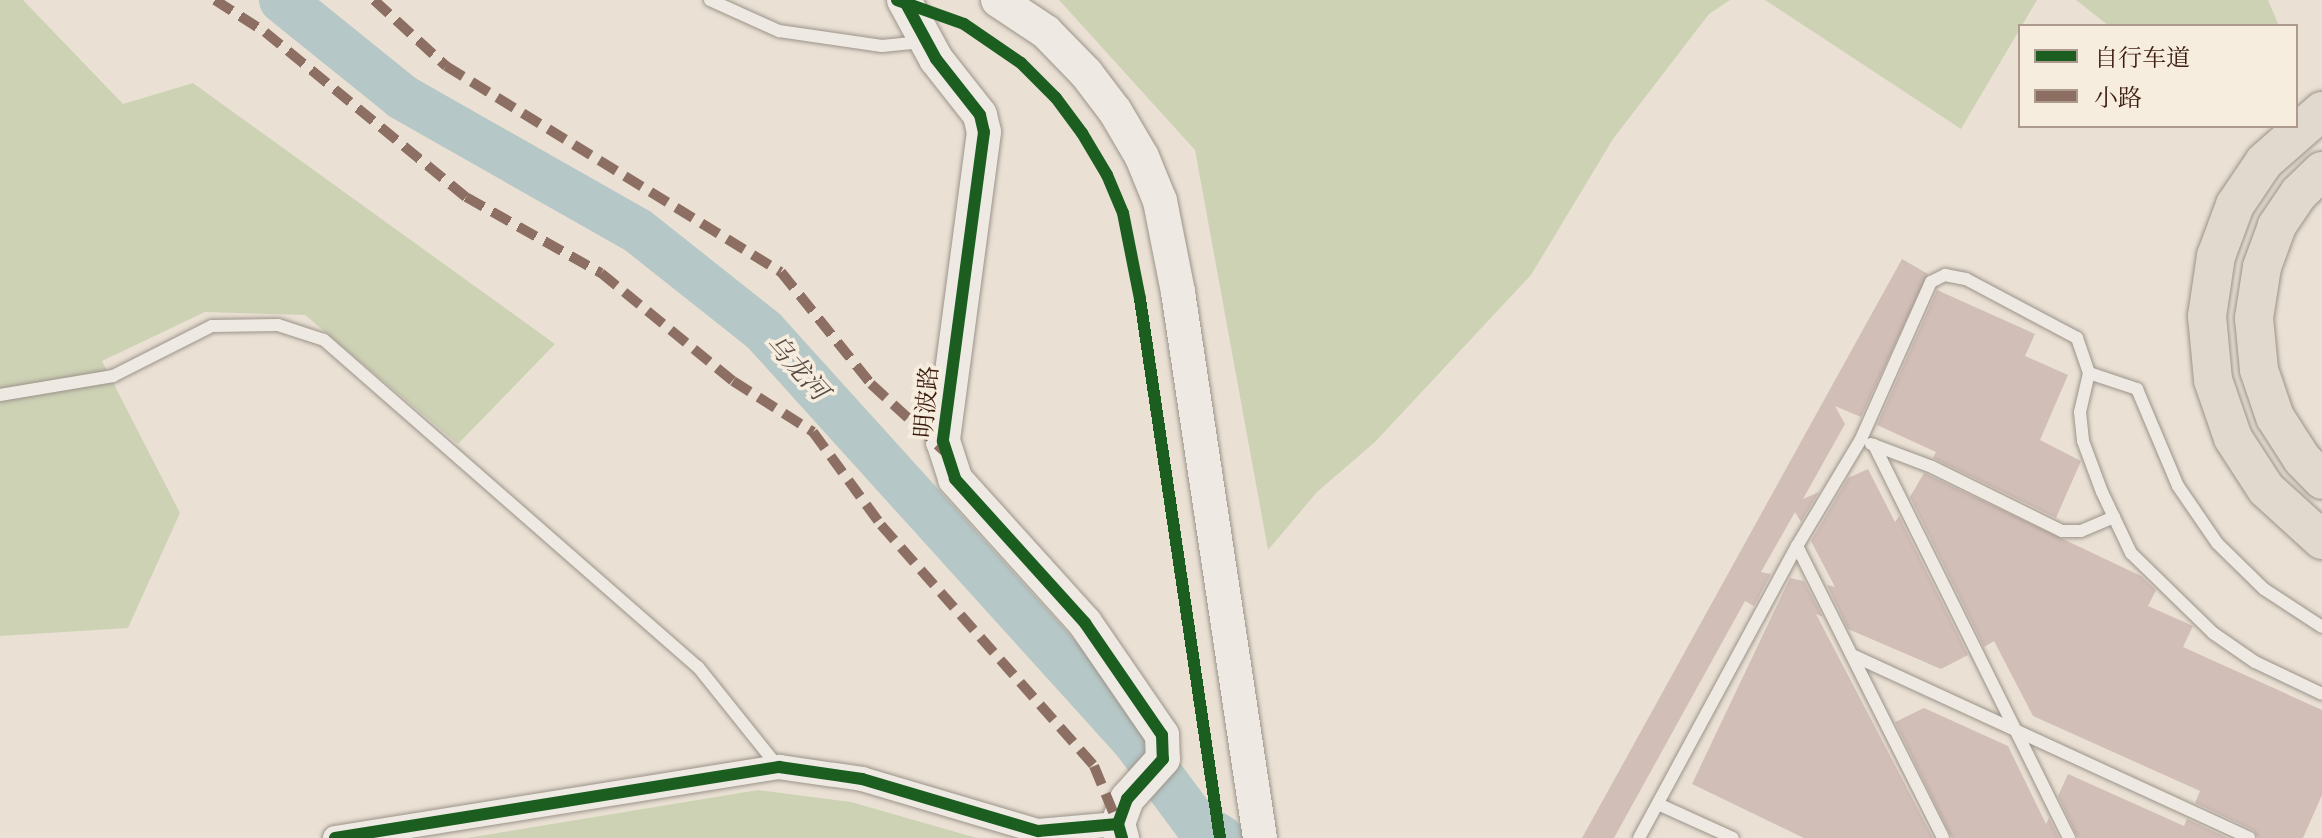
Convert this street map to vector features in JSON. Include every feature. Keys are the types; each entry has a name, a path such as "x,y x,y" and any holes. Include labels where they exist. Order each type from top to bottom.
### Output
{"main road":[{"path":"2322,111 2264,162 2235,205 2216,256 2207,316 2213,380 2233,438 2266,489 2322,540"},
{"path":"2322,171 2299,193 2277,226 2262,267 2254,318 2259,370 2275,417 2302,459 2322,480"}],"street":[{"name":"明波路","path":"904,0 925,42 980,115 984,132 943,441 955,479 1085,623 1162,735 1163,759 1122,820"},
{"path":"998,0 1046,32 1086,73 1115,111 1142,157 1160,201 1178,292 1264,835"},
{"path":"335,838 779,767 862,779 1038,831 1122,820"}],"lane":[{"path":"710,0 779,31 882,46 925,42"},
{"path":"1639,838 1797,546 1861,439 1931,282 1945,275 1966,279 2077,338 2089,373 2080,412 2083,441 2131,553 2213,633 2255,662 2322,694"},
{"path":"0,395 113,376 212,326 278,325 324,340 698,667 779,767"},
{"path":"2089,373 2127,383 2137,389 2178,486 2217,543 2264,589 2322,627"},
{"path":"1861,439 1932,467 2062,531 2081,531 2114,517"},
{"path":"1874,445 2069,838"},
{"path":"1797,546 1943,838"},
{"path":"1852,655 2249,838"},
{"path":"1658,804 1733,838"}],"green space":[{"path":"0,0 23,0 123,104 193,83 555,344 458,444 305,315 205,312 102,361 180,513 128,628 0,636"},
{"path":"1059,0 1730,0 1709,14 1613,139 1531,275 1375,442 1317,492 1268,550 1195,150"},
{"path":"1765,0 2037,0 2023,24 2018,24 2018,32 1961,129"},
{"path":"2076,0 2268,0 2278,24 2106,24"},
{"path":"758,790 851,802 977,838 467,838"}],"building":[{"path":"1902,259 1928,274 1861,417 1835,406 1845,424 1803,499 1819,492 1801,522 1795,512 1761,572 1771,574 1754,606 1745,601 1614,838 1582,838"},
{"path":"1937,290 2035,334 2025,356 2068,375 2040,440 2081,461 2056,518 1933,458 1936,452 1877,425"},
{"path":"1868,469 1895,522 1899,516 1968,655 1941,669 1848,629 1827,585 1835,587 1811,541 1848,478"},
{"path":"1924,473 2141,576 2156,590 2148,606 2193,626 2183,647 2322,710 2322,795 2303,838 2258,838 2253,830 2195,803 2200,791 2033,716 1994,641 1984,647 1910,497"},
{"path":"1790,578 1804,581 1823,617 1816,614 1933,838 1804,838 1692,784"},
{"path":"1924,708 2008,746 2046,824 2049,818 2059,838 1952,838 1895,722"},
{"path":"2068,774 2184,826 2187,819 2228,838 2078,838 2058,796"}],"waterway":[{"name":"乌龙河","path":"282,0 402,97 638,231 764,331 1135,741 1196,823 1221,838"}],"marked path":[{"path":"215,0 265,32 466,197 601,273 733,381 813,432 881,525 1094,766 1118,824"},
{"path":"374,0 446,66 781,272 871,384 945,452"}],"cycle path":[{"path":"897,0 964,24 1021,63 1056,98 1082,133 1107,175 1123,213 1140,299 1220,838"},
{"path":"904,0 936,59 980,115 984,132 943,441 955,479 1085,623 1162,735 1163,759 1127,799 1118,824 1122,838"},
{"path":"335,838 779,767 862,779 1038,831 1118,824"}]}
